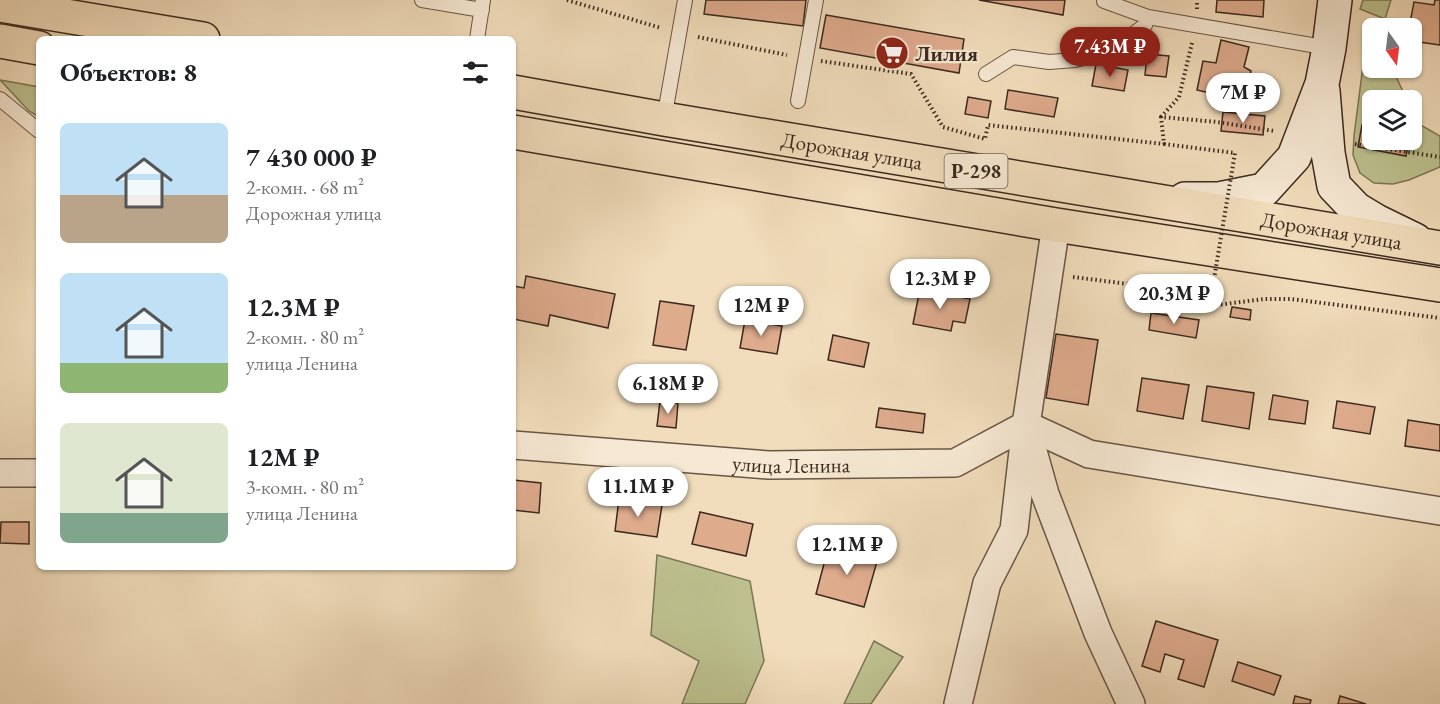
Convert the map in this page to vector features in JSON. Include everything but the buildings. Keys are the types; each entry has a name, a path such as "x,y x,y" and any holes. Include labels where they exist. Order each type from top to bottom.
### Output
{"highway":[{"path":"0,4 47,6 189,36"},
{"path":"0,41 36,47"},
{"name":"Дорожная улица","path":"516,93 1435,248"},
{"name":"Дорожная улица","path":"516,133 1056,225 1440,285"}],"main road":[{"path":"1144,199 1219,199 1264,190 1294,158 1322,84 1335,0"},
{"path":"1322,84 1334,186 1356,209 1376,221 1435,248"}],"street":[{"path":"958,704 987,583 1014,530 1026,425 1056,225"},
{"path":"1026,425 1089,454 1440,511"},
{"path":"1026,425 1045,494 1098,633 1131,704"},
{"name":"улица Ленина","path":"516,445 769,465 954,463 1026,425"},
{"path":"0,473 36,473"}],"lane":[{"path":"422,0 482,5 477,36"},
{"path":"664,119 685,0"},
{"path":"798,101 816,0"},
{"path":"1104,0 1148,17 1329,48"},
{"path":"986,74 1013,57 1049,62 1075,60 1112,51 1145,25 1148,17"},
{"path":"0,99 36,128"}],"path":[{"path":"567,0 679,34 806,58 911,74 943,128 985,139 988,124 1235,153 1211,297 1049,274"},
{"path":"1164,144 1161,117 1179,97 1195,26 1197,0"},
{"path":"1161,117 1217,122"},
{"path":"1424,155 1440,158"},
{"path":"1136,285 1137,294 1155,299 1200,304 1217,305 1264,299 1291,299 1440,318"}],"green space":[{"path":"1363,0 1391,0 1385,18 1360,9"},
{"path":"1362,73 1362,78 1397,78 1402,90 1362,90 1362,150 1422,150 1422,126 1440,136 1440,167 1393,184 1374,183 1360,173 1353,155"},
{"path":"0,80 36,86 36,115 29,111"},
{"path":"657,555 750,581 764,661 745,704 682,704 699,661 651,635"},
{"path":"874,641 903,657 871,704 844,704"}],"place":[{"name":"Лилия","path":"892,53"}]}
